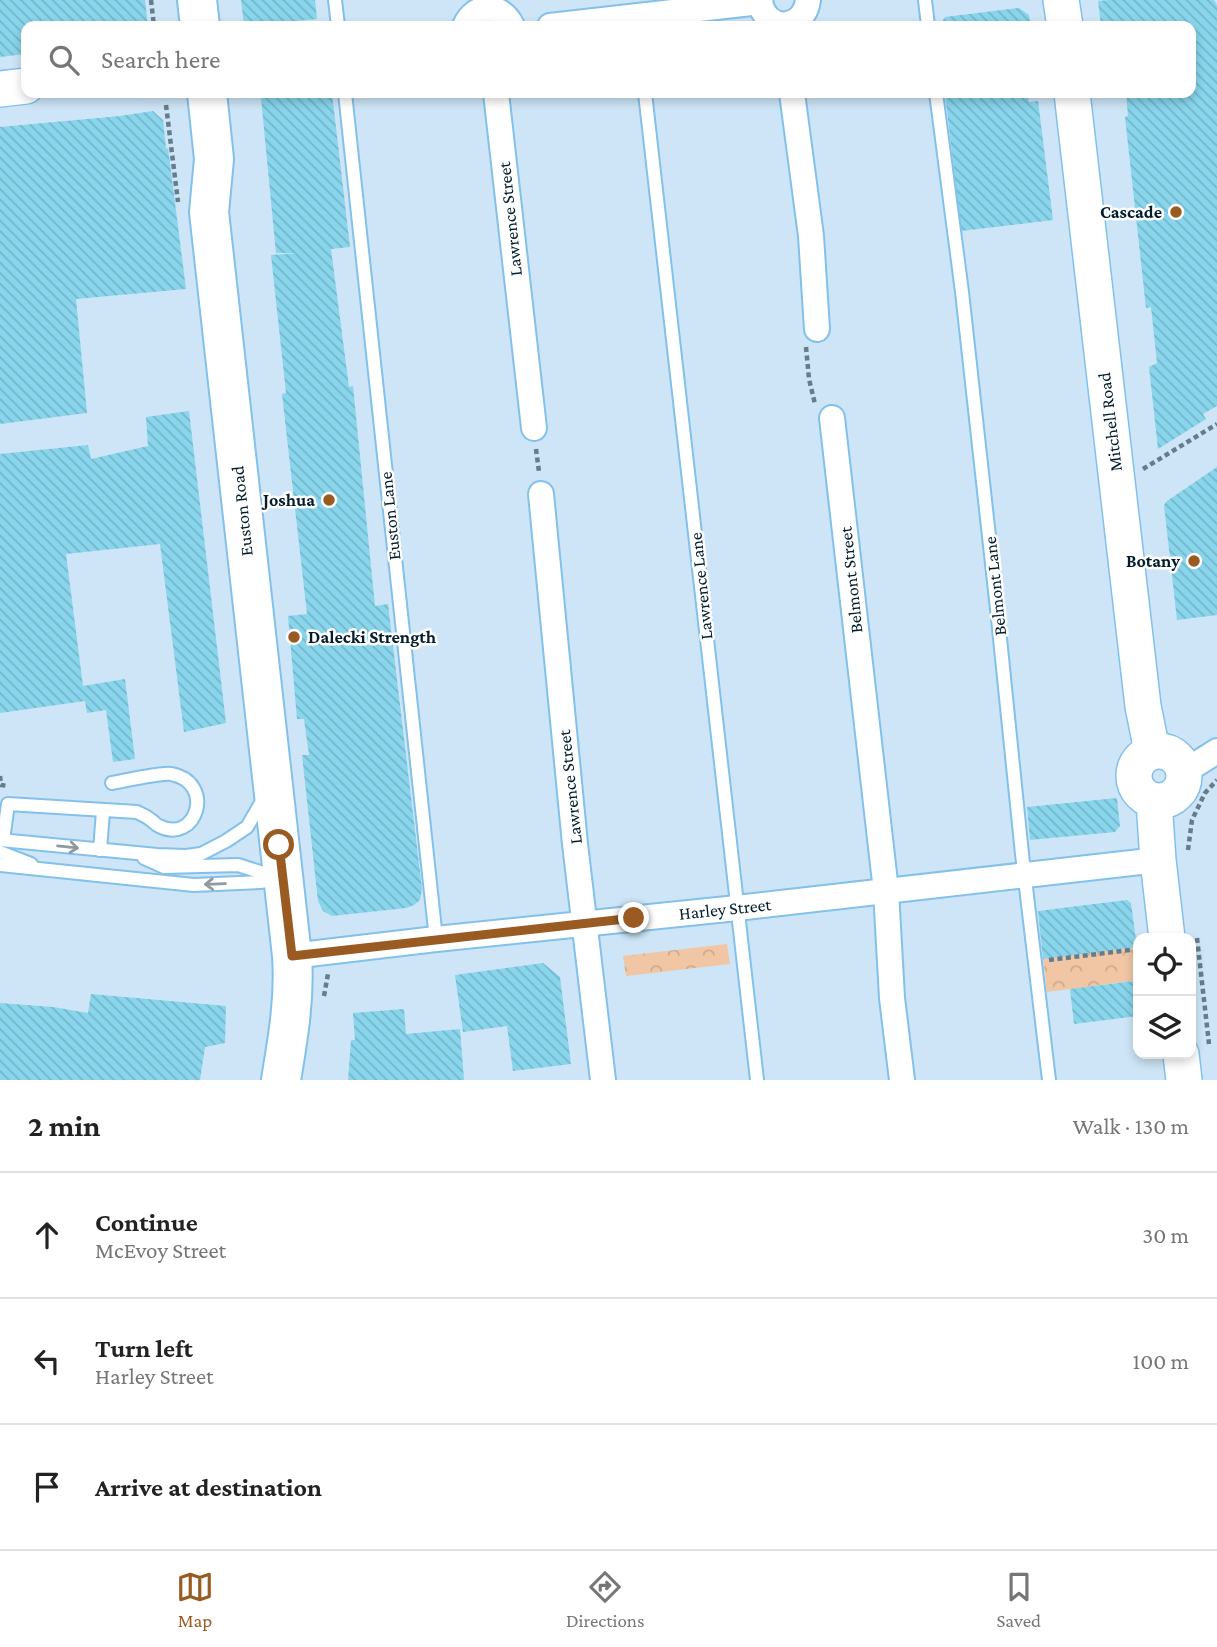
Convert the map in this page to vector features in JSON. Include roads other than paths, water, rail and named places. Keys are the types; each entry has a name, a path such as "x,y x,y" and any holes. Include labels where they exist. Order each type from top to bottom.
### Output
{"main road":[{"path":"174,0 176,21"},
{"path":"197,0 199,21"},
{"name":"Euston Road","path":"184,98 193,163 209,212 292,956 293,1005 281,1080"},
{"name":"Euston Road","path":"208,98 214,159 209,212"}],"street":[{"path":"797,21 806,11 808,0"},
{"path":"1061,0 1064,21"},
{"path":"586,21 760,1 765,15 773,21"},
{"path":"468,21 485,5 501,12 509,21"},
{"path":"0,89 21,87"},
{"name":"Lawrence Street","path":"497,98 534,428"},
{"path":"793,98 811,236 817,329"},
{"name":"Mitchell Road","path":"1073,98 1143,706 1152,751"},
{"name":"Belmont Street","path":"832,418 886,891 892,998 902,1080"},
{"name":"Lawrence Street","path":"541,494 584,923 603,1080"},
{"path":"1195,783 1178,759 1159,750 1144,755 1135,769 1135,785 1140,793 1154,801 1162,801 1177,794 1181,787 1195,783 1217,751"},
{"path":"1154,801 1172,858 1181,933"},
{"name":"Harley Street","path":"292,956 1172,858"},
{"path":"1184,1080 1194,1059"}],"lane":[{"path":"335,0 337,21"},
{"path":"925,0 927,21"},
{"name":"Euston Lane","path":"346,98 436,939"},
{"name":"Lawrence Lane","path":"646,98 757,1080"},
{"name":"Belmont Lane","path":"937,98 970,361 1049,1080"},
{"path":"1,844 8,804 136,812 160,827 172,829 185,827 193,820 198,809 198,797 192,786 183,778 169,773 113,783"},
{"path":"1,844 186,856 201,854 247,827 265,796 274,793"},
{"path":"100,850 103,811"},
{"path":"1,844 47,870"},
{"path":"132,853 164,867 238,865 283,879"},
{"path":"0,865 194,885 283,879"}],"place":[{"name":"Cascade","path":"1176,212"},
{"name":"Joshua","path":"329,500"},
{"name":"Botany","path":"1194,561"},
{"name":"Dalecki Strength","path":"294,637"}]}
